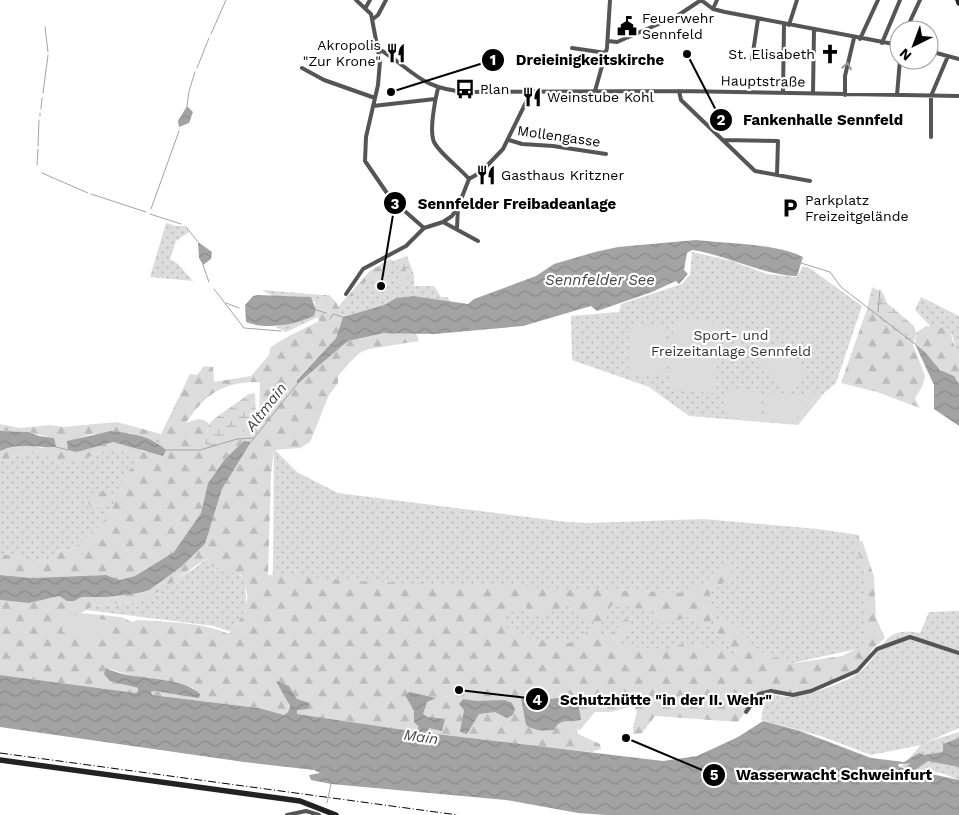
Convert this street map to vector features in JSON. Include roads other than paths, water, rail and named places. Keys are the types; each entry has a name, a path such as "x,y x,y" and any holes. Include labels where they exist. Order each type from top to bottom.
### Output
{"main road":[{"path":"0,760 312,804 336,815"}],"street":[{"path":"356,0 366,7 373,19 379,49 378,85 366,137 365,161 391,199 424,228"},
{"path":"366,7 370,0"},
{"path":"373,19 381,10 386,0"},
{"path":"595,91 597,79 606,54 610,0"},
{"path":"608,41 617,42 677,16 701,0 713,9 889,44"},
{"path":"713,9 717,0"},
{"path":"783,94 787,24 797,0"},
{"path":"860,39 878,0"},
{"path":"882,43 900,0"},
{"path":"911,20 920,0"},
{"path":"752,59 758,19"},
{"path":"813,93 814,30"},
{"path":"845,94 845,76 854,38"},
{"path":"572,48 606,54"},
{"name":"Hauptstraße","path":"379,49 417,77 438,88 473,92 679,91 959,96"},
{"path":"939,54 959,59"},
{"path":"931,137 931,96 948,56"},
{"path":"302,68 324,80 375,98"},
{"path":"896,95 899,70"},
{"path":"438,88 435,99 433,132 435,143 470,179"},
{"path":"679,91 681,100 755,171 810,181"},
{"path":"346,294 363,269 406,246 424,228 443,222 452,216 470,179 494,160 509,140 531,92"},
{"path":"373,106 435,99"},
{"name":"Mollengasse","path":"509,140 522,144 553,146 606,154"},
{"path":"723,140 778,141 777,174"},
{"path":"457,228 458,207"},
{"path":"443,222 457,228 467,237 478,241"},
{"path":"746,712 759,694 771,691 793,695 811,691 856,671 874,651 903,638 910,637 959,653"},
{"path":"287,815 306,811 318,815"}],"water":[{"path":"187,106 193,112 189,123 179,127 178,121"},
{"name":"Sennfelder See","path":"696,240 779,249 803,257 797,276 757,269 719,256 692,250 687,253 684,270 688,274 679,284 676,281 652,292 597,311 591,306 523,326 434,334 384,333 348,341 297,384 297,380 336,338 343,317 384,305 396,298 413,296 468,304 474,299 536,276 554,264 595,252 618,247"},
{"path":"198,242 212,252 211,259 203,265 199,258"},
{"path":"253,296 311,297 316,310 314,316 289,324 263,326 246,322 245,305"},
{"path":"915,344 925,352 940,370 954,376 959,384 959,426 934,409 934,385"},
{"path":"0,431 29,432 39,436 54,438 56,447 21,446 0,451"},
{"path":"111,431 147,438 166,450 163,456 113,442 77,452 68,450 67,441"},
{"name":"Altmain","path":"244,441 251,442 222,489 205,544 181,567 149,590 107,597 82,597 74,601 67,601 59,596 29,603 0,600 0,575 32,578 106,575 120,580 135,576 174,552 201,513 208,483 225,459"},
{"name":"Main","path":"106,668 129,675 180,683 200,694 199,698 155,691 151,692 152,695 259,708 284,715 288,712 290,706 276,681 289,686 297,699 309,703 308,709 297,710 297,714 418,732 419,727 414,722 414,711 405,695 410,692 436,698 427,702 423,714 427,717 445,719 442,731 429,728 427,733 663,761 697,756 738,737 763,721 800,731 871,758 904,762 919,753 924,755 943,752 943,744 959,738 959,767 928,761 898,764 899,767 959,780 959,815 606,815 578,813 506,800 331,784 311,780 309,775 320,773 314,770 244,762 0,727 0,675 136,693 138,691 138,688 110,681 104,674"},
{"path":"573,695 577,696 581,720 562,722 554,730 539,730 526,725 521,698 546,700"},
{"path":"463,699 477,701 505,700 512,703 515,709 513,715 507,718 495,712 479,714 467,734 460,732 464,710 459,704"}],"waterway":[{"path":"211,34 226,0"},
{"path":"45,27 48,52"},
{"path":"197,68 209,38"},
{"path":"43,93 48,55"},
{"path":"187,106 195,72"},
{"path":"41,109 42,98"},
{"path":"38,146 39,120"},
{"path":"151,209 179,131"},
{"path":"37,165 38,149"},
{"path":"42,173 88,193"},
{"path":"91,194 146,212"},
{"path":"150,214 181,224"},
{"path":"186,227 198,242"},
{"name":"Sennfelder See","path":"801,263 830,272 841,287 915,344"},
{"path":"203,265 209,282"},
{"path":"214,289 244,328 281,331"},
{"path":"878,312 880,290"},
{"path":"226,303 239,308"},
{"path":"316,310 326,313"},
{"path":"330,319 333,314 343,317"},
{"name":"Altmain","path":"251,442 297,384"},
{"path":"166,450 200,450 237,439 254,438"},
{"name":"Altmain","path":"56,447 68,450"},
{"path":"901,775 924,759"},
{"path":"327,803 331,784"}],"railway":[{"path":"0,753 458,815"}],"place":[{"name":"Feuerwehr Sennfeld","path":"627,26"},
{"name":"Akropolis \"Zur Krone\"","path":"396,53"},
{"name":"Fankenhalle Sennfeld","path":"687,54"},
{"name":"St. Elisabeth","path":"830,54"},
{"name":"Plan","path":"465,89"},
{"name":"Dreieinigkeitskirche","path":"391,92"},
{"name":"Weinstube Kohl","path":"532,97"},
{"name":"Gasthaus Kritzner","path":"486,175"},
{"name":"Parkplatz Freizeitgelände","path":"790,208"},
{"name":"Sennfelder Freibadeanlage","path":"381,286"},
{"name":"Schutzhütte \"in der II. Wehr\"","path":"459,690"},
{"name":"Wasserwacht Schweinfurt","path":"626,738"}],"park label":[{"name":"Sport- und Freizeitanlage Sennfeld","path":"731,344"}]}
